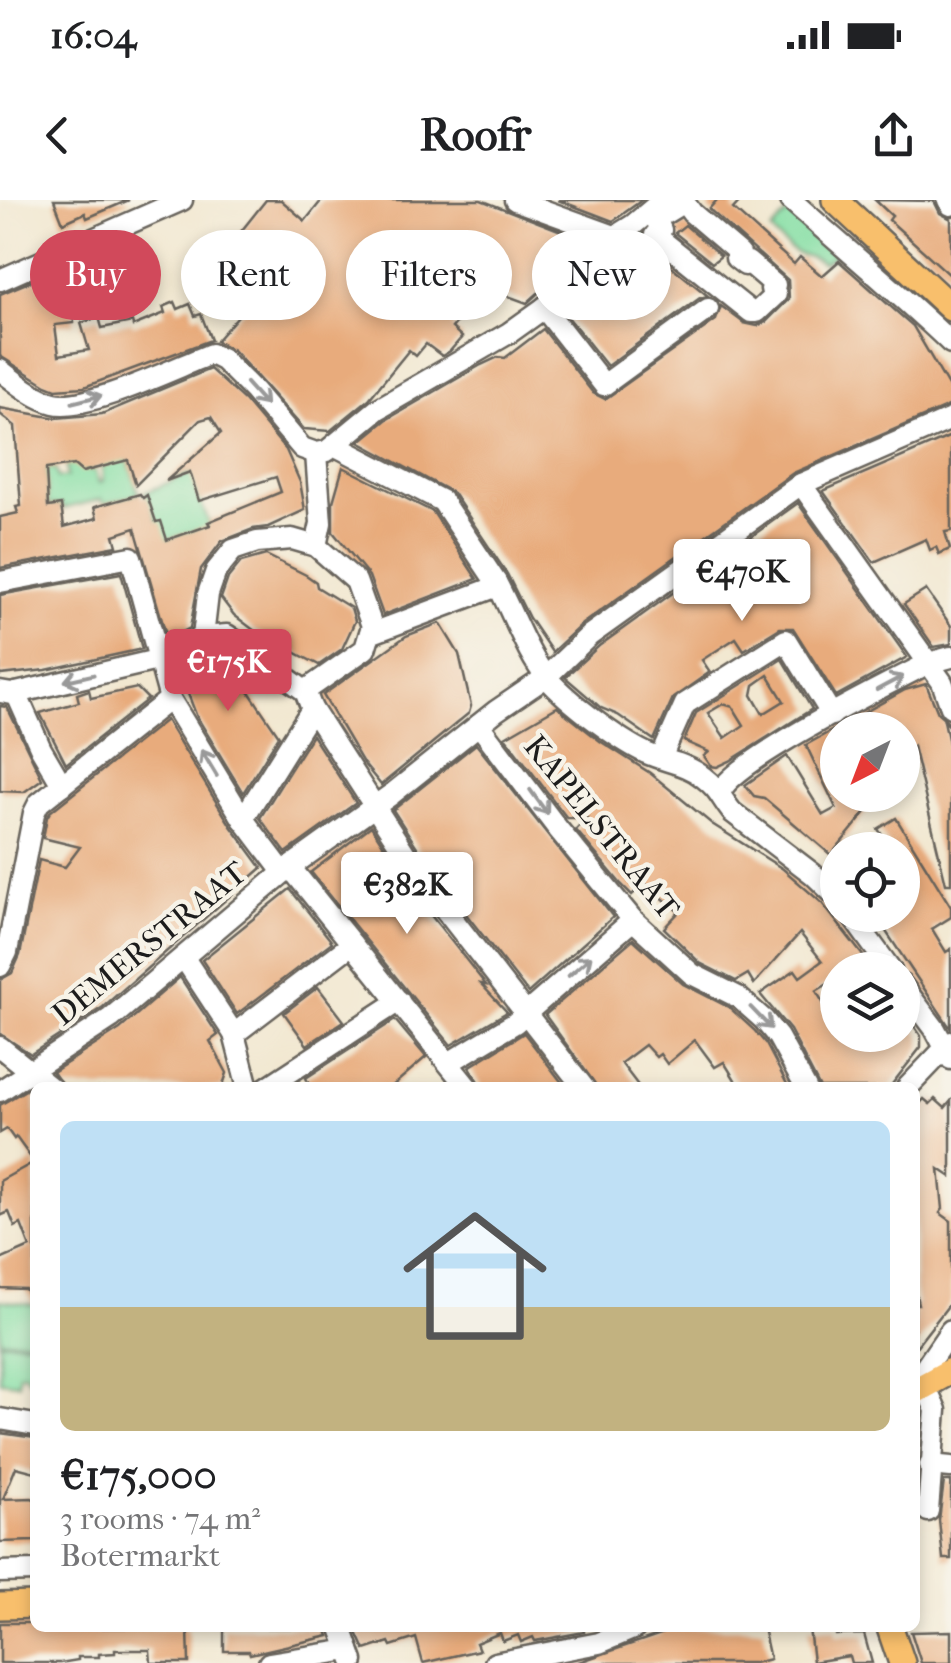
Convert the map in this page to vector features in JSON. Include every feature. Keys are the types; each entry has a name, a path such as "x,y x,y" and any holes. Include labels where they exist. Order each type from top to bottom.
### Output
{"main road":[{"path":"835,200 951,308"},
{"path":"921,1389 951,1370"},
{"path":"0,1606 30,1606"},
{"path":"891,1632 902,1663"}],"street":[{"path":"0,280 182,200"},
{"path":"515,200 598,230"},
{"path":"622,230 663,200"},
{"path":"791,200 951,343"},
{"path":"684,202 740,254 736,258 745,266 748,262 775,284 771,289 776,294 757,312 751,312 730,293 655,235 661,230 656,219 684,202"},
{"path":"844,248 870,256 951,330"},
{"path":"553,320 604,385 708,308"},
{"path":"316,546 326,450 378,409 532,327 536,320"},
{"path":"0,370 38,397 68,404 108,394 211,354 223,360 254,391 294,442 326,450 442,501 496,582 546,677 628,742 648,754 682,764 721,791 732,812 820,881"},
{"name":"DEMERSTRAAT","path":"0,1091 111,1018 287,870 546,677 590,635 801,484 951,419"},
{"path":"801,484 942,682 951,707"},
{"path":"203,637 208,594 216,571 233,550 256,542 292,539 316,546 356,582 372,626 368,644 360,654 308,700 243,819"},
{"path":"0,582 131,557 170,699 243,819 352,944 464,1082"},
{"path":"370,634 490,589 496,582"},
{"path":"62,784 8,692 157,660 203,637 228,634 308,700 422,880 579,1082"},
{"path":"661,758 685,704 786,640 830,712"},
{"path":"838,712 929,663 951,656"},
{"path":"0,966 7,952 39,803 170,699"},
{"path":"721,791 732,775 820,722"},
{"name":"KAPELSTRAAT","path":"480,725 633,920 692,974 738,998 764,1020 803,1082"},
{"path":"450,1062 515,1023 633,920"},
{"path":"234,1034 352,944"},
{"path":"184,958 234,1034 246,1082"},
{"path":"292,1080 399,1001"},
{"path":"914,1082 949,1050 920,1011"},
{"path":"0,1047 44,1082"},
{"path":"928,1510 941,1466 936,1410 921,1389 925,1368 951,1330"},
{"path":"0,1419 30,1424"},
{"path":"0,1572 30,1571"},
{"path":"269,1663 351,1657 342,1632"},
{"path":"495,1663 599,1642 625,1632"}],"green space":[{"path":"684,202 661,230 640,230"},
{"path":"789,212 836,255 823,263 785,244 771,231"},
{"path":"124,449 139,494 104,504 102,499 62,509 61,505 48,505 46,469 55,468 58,478 67,477 66,465 78,464 88,471 94,469 99,483 103,481 102,463"},
{"path":"199,469 195,489 212,530 197,530 164,541 145,493"},
{"path":"0,1300 30,1304 30,1340 0,1340"},
{"path":"0,1342 30,1342 30,1378 19,1373 18,1383 0,1381"}],"building":[{"path":"54,200 129,200 87,218 85,213 63,223"},
{"path":"266,200 281,200 305,221 322,200 481,200 559,230 532,230 532,298 527,303 512,298 512,230 346,230 346,320 459,320 452,328 462,337 442,356 426,344 416,356 409,350 369,399 330,431 304,429 233,350 216,341 235,320 326,320 326,230 242,230"},
{"path":"558,200 642,200 613,221"},
{"path":"717,200 741,200 733,209 794,264 800,257 822,276 839,261 913,326 951,391 951,405 793,473 582,624 552,652 507,574 453,493 359,442 386,420 481,365 505,358 543,329 593,393 605,399 716,320 721,306 744,323 757,326 766,322 789,299 788,280 709,209"},
{"path":"875,200 934,201 940,213 951,219 951,276 889,220 892,216"},
{"path":"685,225 721,256 712,263 675,233"},
{"path":"671,266 708,296 671,319"},
{"path":"30,282 30,320 74,320 55,325 59,355 89,350 81,323 100,320 102,328 161,320 163,307 175,302 181,308 181,320 203,320 211,340 84,387 56,389 0,356 0,294"},
{"path":"570,320 670,320 607,366"},
{"path":"210,369 244,400 286,450 300,482 305,510 222,541 201,569 190,628 176,635 166,634 135,528 114,535 117,546 0,568 0,517 18,513 16,507 21,506 15,426 0,414 0,408 56,418 102,414","holes":["211,417 221,433 166,481 190,472 199,501 276,477 281,492 167,540 147,495 94,507 97,518 64,527 61,505 48,507 46,469 74,465 82,472 128,460 136,485 200,420"]},
{"path":"951,436 951,531 945,532 950,549 939,554 936,547 930,550 926,539 874,562 823,491"},
{"path":"343,467 433,512 477,579 383,615 369,576 333,532 333,502"},
{"path":"798,503 907,657 836,696 793,628 780,628 744,650 736,638 702,660 710,672 673,698 654,740 601,708 565,677 599,646"},
{"path":"266,555 306,575 317,587 351,608 355,621 342,649 319,665 255,631 234,615 221,598 228,578 241,562"},
{"path":"121,573 142,649 46,670 0,675 0,595"},
{"path":"926,590 951,626 951,644 934,647 904,604"},
{"path":"440,623 459,654 471,706 469,713 381,785 363,763 323,695 406,636"},
{"path":"220,649 279,736 243,793 197,717 177,665 207,650"},
{"path":"782,659 812,709 717,767 711,766 704,756 709,752 684,741 696,713","holes":["768,675 784,701 763,714 752,695 754,685","723,704 733,707 744,725 725,738 708,713"]},
{"path":"926,684 938,713 951,724 944,721 951,752 951,884 946,884 920,775 920,712 865,712 905,690"},
{"path":"137,688 148,699 66,764 40,713 79,702 77,694 89,690 91,698"},
{"path":"0,706 7,707 42,779 24,792 0,791"},
{"path":"557,707 650,773 712,824 783,869 820,901 820,932 844,932 860,952 820,952 820,958 800,933 754,984 748,974 736,981 700,963 664,928 679,912 645,883 632,895 621,884 576,830 587,818 567,818 505,737"},
{"path":"166,720 231,826 262,868 103,1007 31,1054 0,1034 0,980 12,973 20,955 39,860 65,867 80,847 43,838 47,817"},
{"path":"312,735 356,803 286,853 260,818"},
{"path":"820,737 820,774 806,745"},
{"path":"476,744 613,917 528,993 433,872 393,810"},
{"path":"787,756 823,815 866,812 850,832 820,832 820,846 745,785"},
{"path":"896,818 905,832 880,832 878,829"},
{"path":"371,826 422,904 486,985 481,984 507,1012 451,1045 311,872"},
{"path":"920,857 951,907 951,917 932,929 946,952 951,949 951,1029 920,982 920,952 900,952 886,932 920,932"},
{"path":"290,889 332,942 237,1014 202,960"},
{"path":"633,939 683,984 730,1008 754,1030 786,1082 736,1082 724,1062 715,1067 695,1040 667,1064 645,1045 621,1063 635,1082 594,1082 545,1015"},
{"path":"820,962 820,989 816,991 820,998 820,1052 917,1052 894,1082 817,1082 790,1030 760,994 795,970 800,977"},
{"path":"180,977 218,1035 210,1041 227,1073 224,1082 60,1082 53,1072 120,1029"},
{"path":"318,987 344,1021 307,1045 284,1013"},
{"path":"395,1020 426,1057 397,1082 308,1082 306,1078"},
{"path":"524,1033 561,1082 478,1082 469,1067"},
{"path":"30,1089 30,1156 7,1129 0,1133 0,1105"},
{"path":"924,1099 930,1104 935,1099 945,1108 951,1101 951,1177 939,1169 943,1209 940,1213 951,1221 951,1302 920,1342 920,1103"},
{"path":"30,1164 30,1247 21,1224 15,1227 9,1212 0,1216 0,1181"},
{"path":"30,1247 30,1298 25,1289 0,1288 0,1260"},
{"path":"0,1433 30,1437 30,1471 16,1467 3,1499 30,1498 30,1541 0,1542"},
{"path":"944,1481 951,1481 951,1559 943,1559 939,1520"},
{"path":"0,1623 30,1623 30,1632 188,1632 189,1663 151,1663 150,1650 115,1650 99,1657 78,1657 60,1663 0,1663"},
{"path":"951,1631 951,1663 921,1663 911,1632"},
{"path":"224,1632 328,1632 329,1636 250,1654 224,1651"},
{"path":"357,1632 584,1632 535,1641 533,1637 521,1642 518,1635 503,1641 500,1633 476,1643 479,1650 423,1663 416,1638 365,1650"},
{"path":"764,1632 770,1659 754,1663 576,1663 661,1634"},
{"path":"809,1632 836,1632 864,1634 872,1663 851,1663 849,1656 813,1662"}]}
